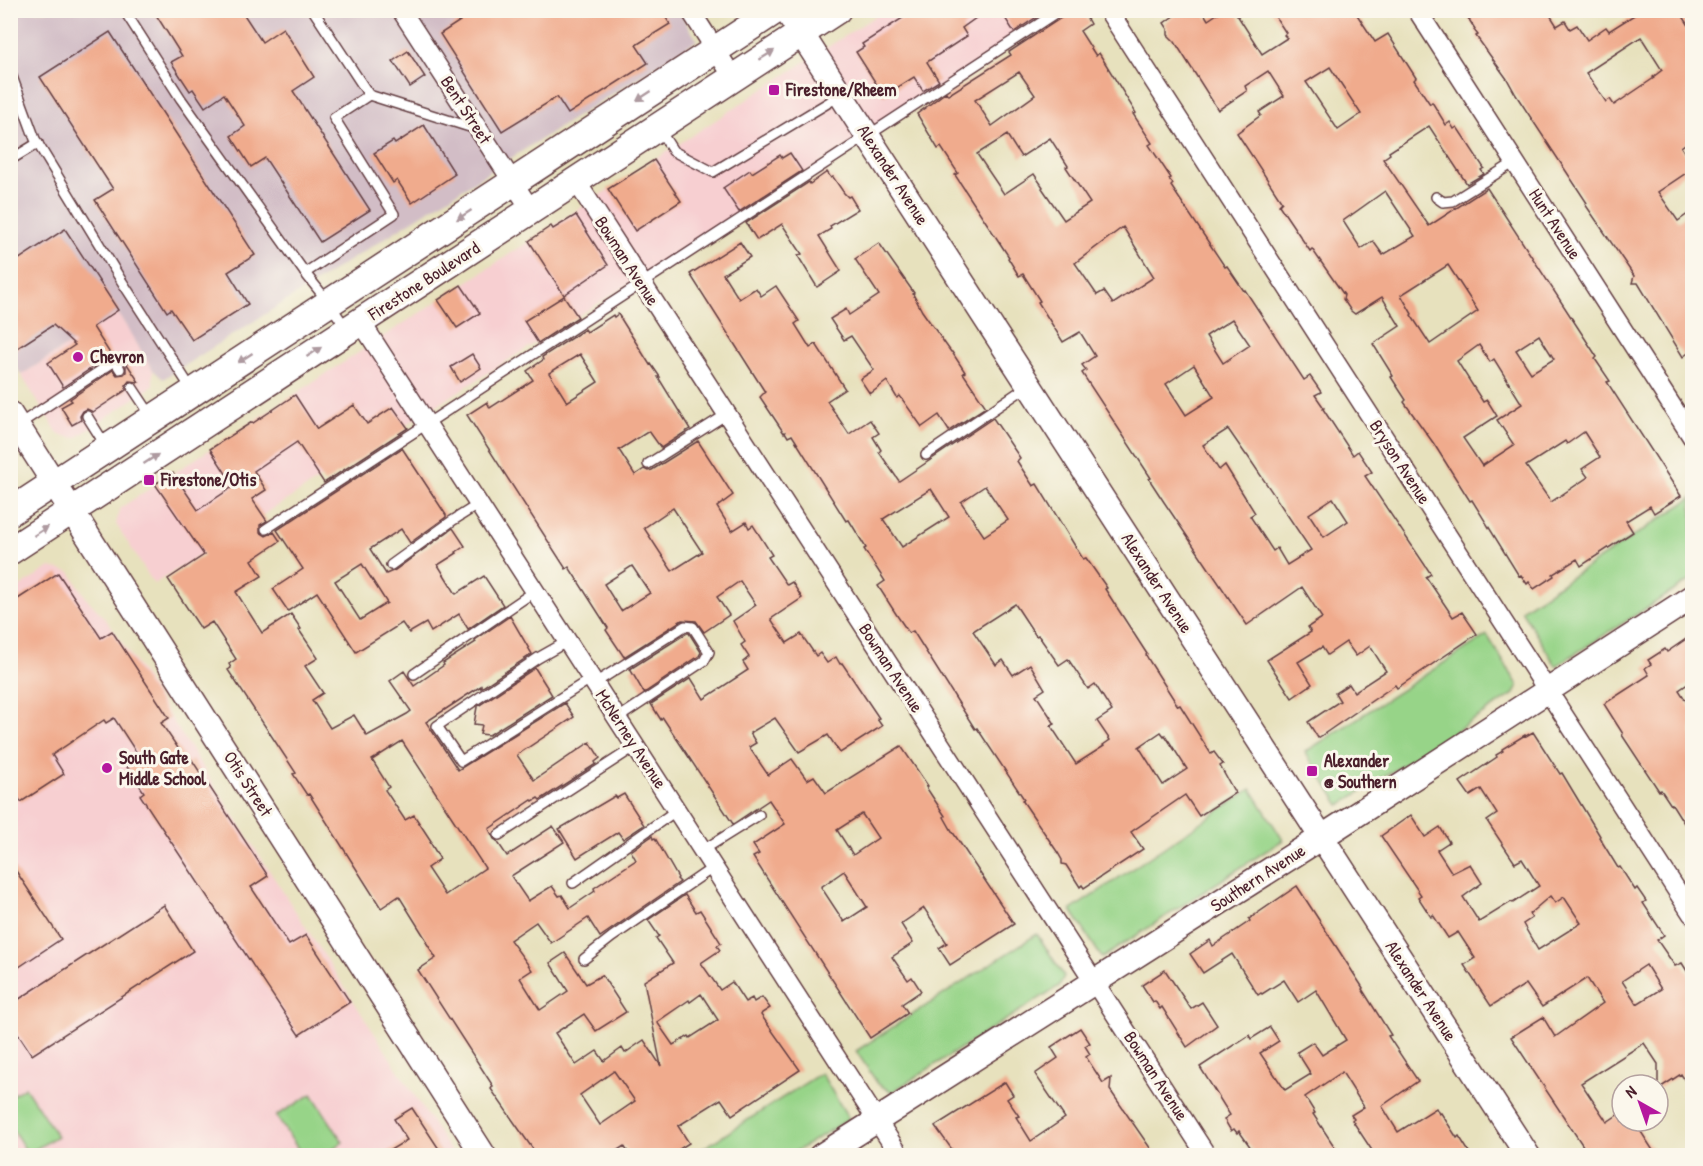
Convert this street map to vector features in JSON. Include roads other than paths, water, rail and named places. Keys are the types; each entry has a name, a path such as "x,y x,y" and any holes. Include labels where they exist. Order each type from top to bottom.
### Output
{"main road":[{"name":"Firestone Boulevard","path":"10,512 776,10"},
{"name":"Firestone Boulevard","path":"10,551 837,10"}],"street":[{"name":"Bent Street","path":"401,10 531,210"},
{"path":"690,10 733,77"},
{"name":"Alexander Avenue","path":"786,10 1528,1155"},
{"name":"Bryson Avenue","path":"1108,10 1692,914"},
{"name":"Hunt Avenue","path":"1417,10 1692,437"},
{"name":"Bowman Avenue","path":"576,181 1207,1155"},
{"name":"McNerney Avenue","path":"354,326 427,424 900,1155"},
{"name":"Otis Street","path":"12,417 484,1155"},
{"name":"Southern Avenue","path":"821,1155 1322,837 1692,597"}],"lane":[{"path":"124,10 181,99 305,273 330,303 354,326"},
{"path":"313,10 369,95 478,129"},
{"path":"266,529 1060,10"},
{"path":"10,71 38,143 121,280 193,392"},
{"path":"305,273 394,214 333,118 369,95"},
{"path":"658,127 673,151 713,172 841,95"},
{"path":"10,160 38,143"},
{"path":"1436,197 1449,203 1515,162"},
{"path":"12,417 73,394 115,361 120,369"},
{"path":"926,455 1029,386"},
{"path":"132,387 152,418"},
{"path":"648,464 727,414"},
{"path":"87,416 107,448"},
{"path":"390,565 479,504"},
{"path":"414,674 535,591"},
{"path":"568,641 538,658 437,726 461,761 685,626 693,627 709,652 704,661 618,718"},
{"path":"500,835 636,747"},
{"path":"573,883 677,810"},
{"path":"703,850 759,815"},
{"path":"584,959 714,867"}],"place":[{"name":"Firestone/Rheem","path":"774,90"},
{"name":"Chevron","path":"78,357"},
{"name":"Firestone/Otis","path":"149,480"},
{"name":"South Gate Middle School","path":"107,768"},
{"name":"Alexander @ Southern","path":"1312,771"}]}
